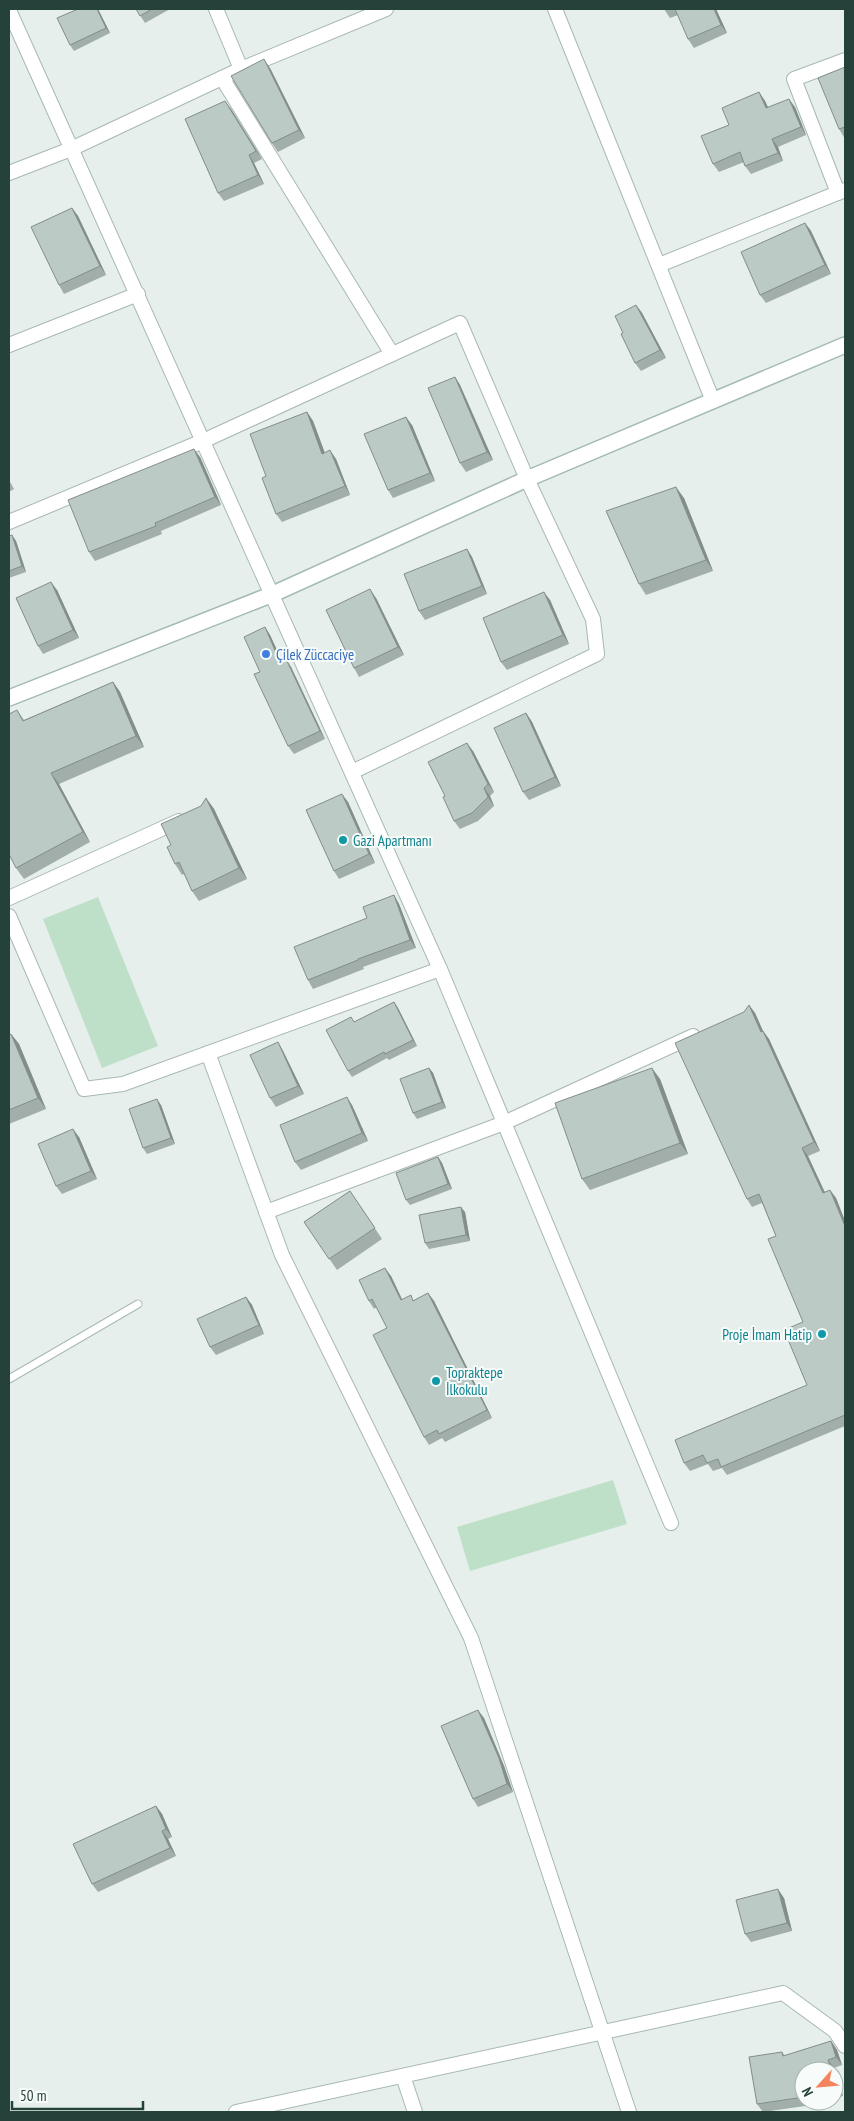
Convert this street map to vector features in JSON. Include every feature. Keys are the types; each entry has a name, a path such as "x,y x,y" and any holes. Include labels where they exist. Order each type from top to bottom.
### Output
{"main road":[{"path":"9,698 273,594 527,479 845,345"}],"street":[{"path":"216,9 241,69"},
{"path":"9,173 72,149 241,69 386,9"},
{"path":"555,9 713,401"},
{"path":"9,10 273,594 440,970 671,1523"},
{"path":"658,265 842,192 794,79 845,60"},
{"path":"222,78 392,354"},
{"path":"9,345 138,294"},
{"path":"9,522 204,441 460,322 527,479 593,619 597,654 352,772"},
{"path":"9,898 187,817"},
{"path":"9,916 84,1089 122,1084 440,970"},
{"path":"266,1212 504,1123 701,1032"},
{"path":"208,1053 282,1255 471,1638 630,2112"},
{"path":"236,2112 783,1993 835,2031 845,2046"},
{"path":"403,2076 415,2112"}],"lane":[{"path":"9,1379 138,1304"}],"green space":[{"path":"98,897 158,1046 102,1068 43,919"},
{"path":"613,1480 627,1524 470,1571 457,1527"}],"building":[{"path":"78,9 97,9 106,28 70,45 57,18"},
{"path":"136,9 152,9 140,16"},
{"path":"675,9 714,9 721,25 688,39"},
{"path":"264,59 299,130 272,143 231,76"},
{"path":"845,67 845,127 839,129 818,78"},
{"path":"759,92 766,108 789,99 801,127 772,139 778,153 745,166 740,152 713,164 701,136 729,125 722,108"},
{"path":"225,101 256,151 249,155 258,175 218,193 185,119"},
{"path":"72,208 100,266 59,285 31,227"},
{"path":"805,223 825,265 760,295 741,252"},
{"path":"636,305 660,350 635,363 621,334 623,333 615,316"},
{"path":"455,377 487,452 460,463 428,388"},
{"path":"307,412 322,454 330,450 345,486 276,514 262,478 266,476 250,434"},
{"path":"406,417 430,473 388,490 364,434"},
{"path":"194,449 215,497 155,523 156,526 89,552 68,500"},
{"path":"676,487 706,560 639,584 606,511"},
{"path":"12,535 22,566 9,571 9,536"},
{"path":"467,549 482,586 419,611 404,574"},
{"path":"51,582 73,630 38,646 16,598"},
{"path":"370,589 398,647 354,668 326,610"},
{"path":"544,592 563,635 501,662 483,618"},
{"path":"265,627 280,662 286,659 320,731 288,746 254,674 260,672 244,637"},
{"path":"113,682 136,736 51,773 83,832 16,868 9,854 9,714 17,710 23,721"},
{"path":"526,713 555,777 523,792 494,728"},
{"path":"467,743 488,784 484,788 488,797 472,813 454,821 443,797 445,796 428,762"},
{"name":"Gazi Apartmanı","path":"342,794 369,854 334,871 306,810"},
{"path":"206,798 239,868 192,891 179,862 175,864 167,847 171,845 161,824 201,806"},
{"path":"394,895 410,940 308,980 294,947 367,918 363,907"},
{"path":"394,1002 413,1040 385,1054 384,1052 348,1071 326,1030 351,1017 354,1022"},
{"path":"749,1005 761,1032 763,1031 814,1142 802,1148 823,1193 830,1190 845,1226 845,1415 721,1467 718,1459 707,1463 703,1455 684,1463 675,1440 807,1385 784,1330 803,1322 768,1239 776,1236 759,1194 747,1199 675,1043 744,1012"},
{"path":"11,1034 38,1098 9,1110 9,1035"},
{"path":"278,1042 298,1086 270,1098 250,1055"},
{"path":"429,1068 442,1102 413,1113 400,1079"},
{"path":"652,1068 680,1143 582,1179 555,1103"},
{"path":"347,1097 362,1133 295,1162 280,1125"},
{"path":"157,1099 171,1138 143,1148 129,1109"},
{"path":"73,1129 91,1171 56,1186 38,1144"},
{"path":"438,1157 448,1184 406,1200 396,1173"},
{"path":"350,1191 375,1228 329,1259 304,1222"},
{"path":"461,1207 466,1235 425,1243 419,1215"},
{"name":"Topraktepe İlkokulu","path":"385,1268 401,1300 411,1295 413,1301 428,1293 487,1410 439,1434 437,1430 424,1437 373,1335 387,1328 372,1299 369,1301 359,1280"},
{"path":"246,1297 259,1325 210,1347 197,1319"},
{"path":"478,1710 499,1758 507,1784 473,1799 441,1726"},
{"path":"156,1806 166,1829 162,1831 170,1848 92,1884 73,1844"},
{"path":"778,1889 787,1923 745,1934 736,1900"},
{"path":"831,2041 836,2057 828,2061 794,2061 794,2098 757,2104 749,2057 782,2052 783,2056"}],"place":[{"name":"Çilek Züccaciye","path":"266,654"},
{"name":"Gazi Apartmanı","path":"343,840"},
{"name":"Proje İmam Hatip","path":"822,1334"},
{"name":"Topraktepe İlkokulu","path":"436,1381"}]}
